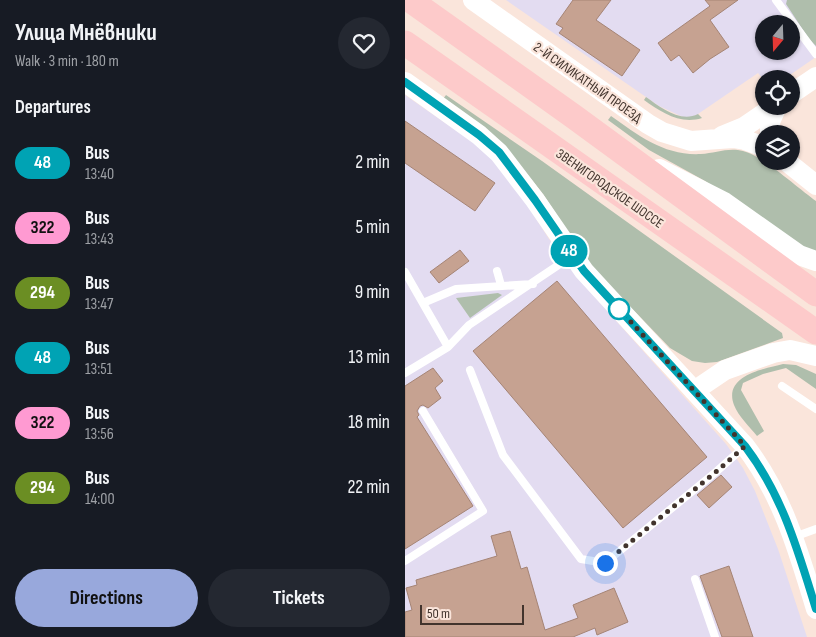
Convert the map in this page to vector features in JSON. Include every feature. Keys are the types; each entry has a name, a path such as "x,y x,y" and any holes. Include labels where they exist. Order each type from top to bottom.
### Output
{"main road":[{"path":"410,0 598,134 816,294"},
{"name":"ЗВЕНИГОРОДСКОЕ ШОССЕ","path":"405,43 816,332"}],"street":[{"name":"2-Й СИЛИКАТНЫЙ ПРОЕЗД","path":"473,0 647,124 662,132 691,141 713,138 739,139 755,144"},
{"path":"800,88 816,77"},
{"path":"405,82 479,135 499,152 584,271 745,446 773,489 794,537 814,598"},
{"name":"2-Й СИЛИКАТНЫЙ ПРОЕЗД","path":"713,138 738,130 763,115"},
{"path":"598,134 644,162 724,202 808,258"},
{"path":"797,170 816,185"},
{"path":"695,391 725,370 773,353 790,350 816,356"}],"lane":[{"path":"776,0 816,54"},
{"path":"405,374 447,346 469,325 534,284 572,256"},
{"path":"497,271 501,285"},
{"path":"405,272 447,346"},
{"path":"423,303 456,289 534,284"},
{"path":"470,370 503,455 581,559 605,563 745,446"},
{"path":"782,386 816,409"},
{"path":"405,560 483,511 423,411"},
{"path":"794,537 816,529"},
{"path":"695,579 715,637"}],"shaded area":[{"path":"506,0 816,0 816,57 797,70 755,70 755,75 698,114 692,117 683,117 659,106"},
{"path":"405,95 480,147 508,175 549,239 577,277 726,444 743,468 755,491 778,549 807,637 405,637"}],"green space":[{"path":"787,0 816,0 816,46 800,25 800,15 793,15 786,4"},
{"path":"446,95 542,161 782,333 783,338 717,362 692,361 670,348 590,265 543,194 505,146 443,99"},
{"path":"646,97 671,113 684,117 698,114 702,118 694,120 678,119 657,109 644,100"},
{"path":"611,116 642,137 676,152 701,154 738,150 755,156 755,170 775,170 816,201 816,256 705,181 649,150 608,120"},
{"path":"498,293 502,295 470,318 456,298"},
{"path":"783,364 796,365 816,374 816,389 786,368 763,374 743,383 741,390 764,431 757,436 741,417 734,405 732,395 734,387 747,376 765,368"}],"building":[{"path":"573,0 611,0 596,20 640,50 622,76 559,33 563,28 556,24"},
{"path":"705,0 738,0 710,20 729,47 693,73 679,55 671,61 658,43 710,6"},
{"path":"405,121 495,183 475,211 405,163"},
{"path":"460,250 469,261 439,283 430,272"},
{"path":"557,281 707,457 623,528 473,351"},
{"path":"433,368 443,381 435,388 441,398 428,408 423,405 420,406 417,411 419,415 417,417 473,506 405,549 405,386"},
{"path":"721,475 732,487 709,508 697,495"},
{"path":"510,531 521,569 527,567 545,630 578,618 573,605 614,588 628,622 597,635 595,628 573,637 405,637 405,612 412,610 406,588 417,585 416,580 497,556 491,536"},
{"path":"729,566 753,637 722,637 700,576"}],"bus line":[{"name":"48","path":"405,82 479,135 499,152 513,169 584,271 745,446 773,489 788,520 816,609"}],"route":[{"path":"605,563 745,446 619,309"}]}
